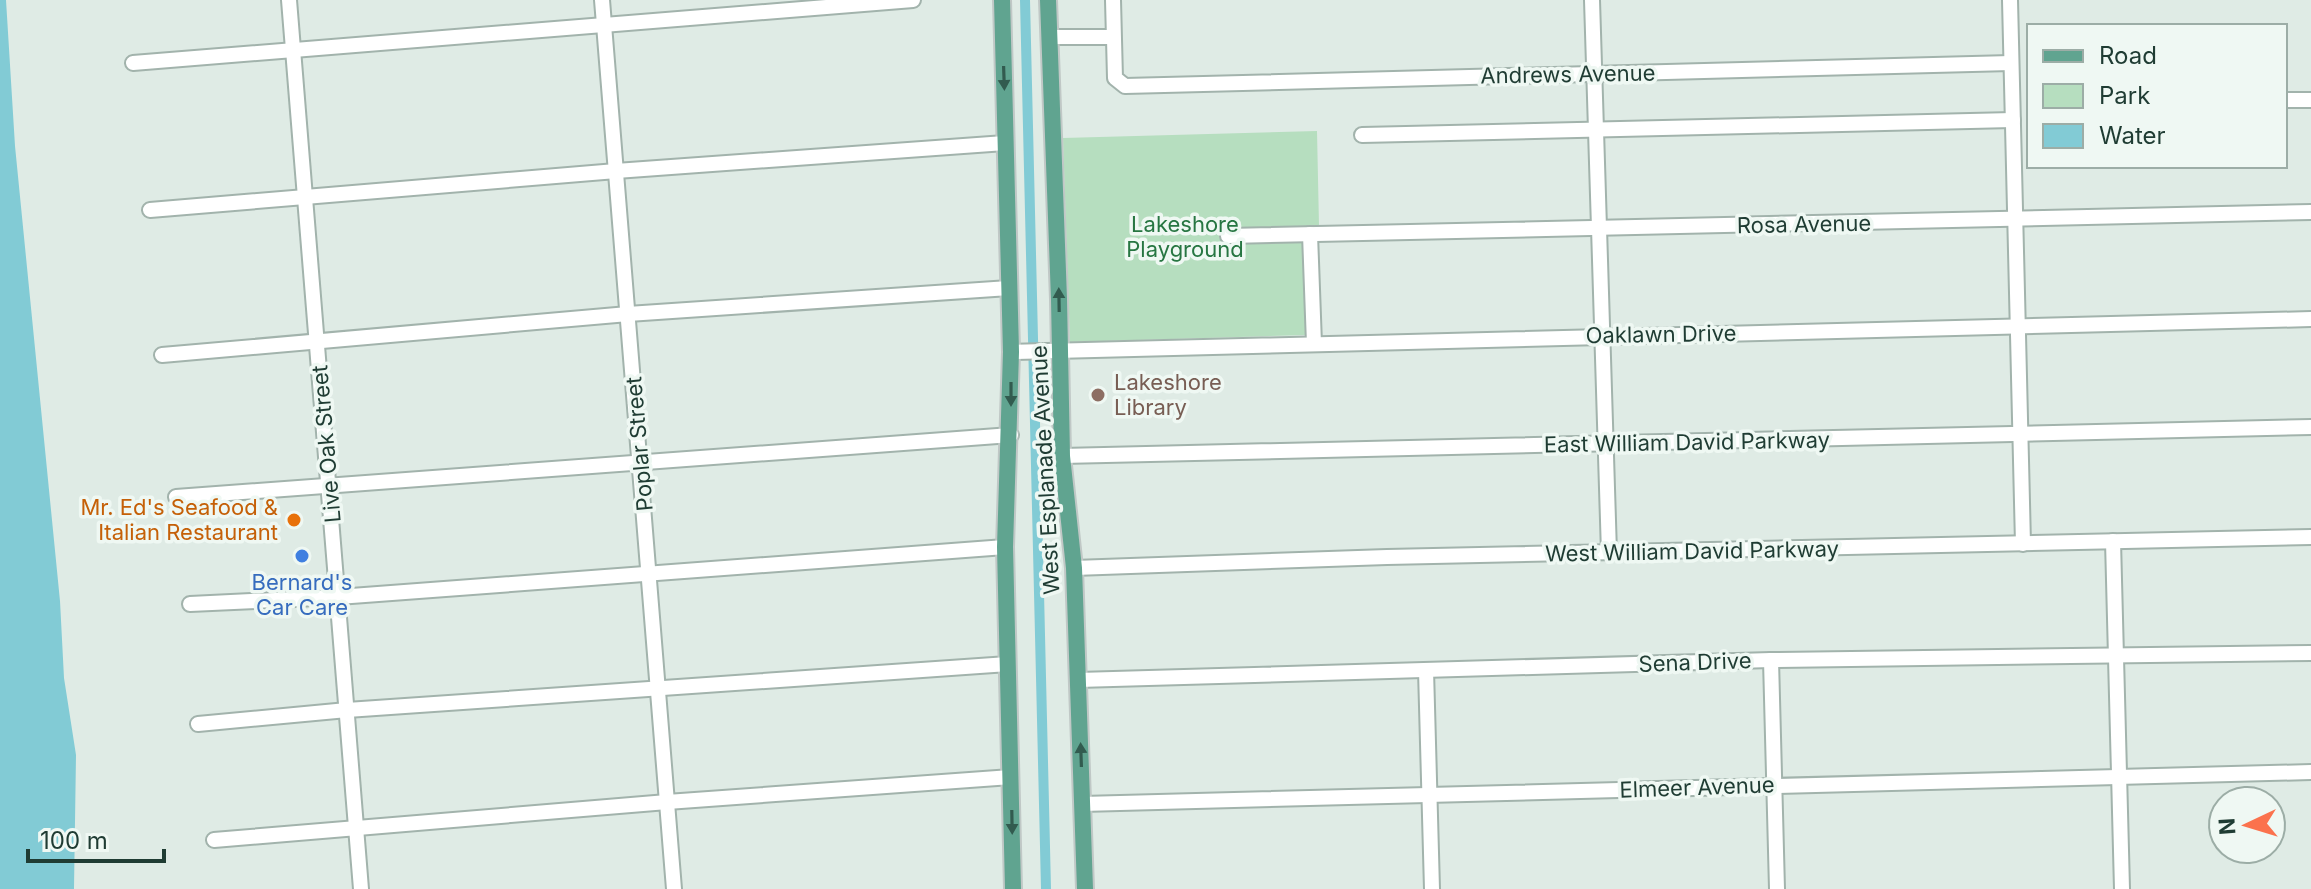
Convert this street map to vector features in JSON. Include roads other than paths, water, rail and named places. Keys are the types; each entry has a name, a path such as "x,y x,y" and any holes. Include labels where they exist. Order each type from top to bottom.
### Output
{"main road":[{"name":"West Esplanade Avenue","path":"1002,0 1009,288 1016,352 1005,547 1013,889"},
{"name":"West Esplanade Avenue","path":"1048,0 1054,350 1074,568 1085,889"}],"street":[{"name":"Live Oak Street","path":"289,0 361,889"},
{"name":"Poplar Street","path":"602,0 674,889"},
{"path":"133,63 913,0"},
{"path":"1049,37 1112,37 1113,0"},
{"path":"1592,0 1609,553"},
{"path":"2010,0 2023,544"},
{"name":"Andrews Avenue","path":"1112,37 1115,78 1125,86 2011,63"},
{"path":"2287,100 2311,100"},
{"path":"1362,135 1595,131 2013,114 2027,108"},
{"path":"150,210 616,171 1005,143"},
{"name":"Rosa Avenue","path":"1228,236 2311,212"},
{"path":"1303,234 1314,344"},
{"path":"162,355 628,314 1009,288"},
{"name":"Oaklawn Drive","path":"1016,352 2311,319"},
{"name":"East William David Parkway","path":"1062,456 2311,427"},
{"path":"176,497 1011,435"},
{"name":"West William David Parkway","path":"1074,568 2311,537"},
{"path":"2113,541 2122,889"},
{"path":"190,604 338,597 1005,547"},
{"name":"Sena Drive","path":"1078,680 1771,660 2311,653"},
{"path":"1771,660 1777,889"},
{"path":"198,724 347,710 1008,664"},
{"path":"1426,670 1432,889"},
{"name":"Elmeer Avenue","path":"1082,804 2311,772"},
{"path":"214,840 1011,777"}],"water":[{"path":"0,0 6,0 15,146 60,601 64,678 76,755 74,889 0,889"}],"waterway":[{"path":"1025,0 1046,889"}],"place":[{"name":"Lakeshore Library","path":"1098,395"},
{"name":"Mr. Ed's Seafood & Italian Restaurant","path":"294,520"},
{"name":"Bernard's Car Care","path":"302,556"}],"park label":[{"name":"Lakeshore Playground","path":"1185,236"}]}
